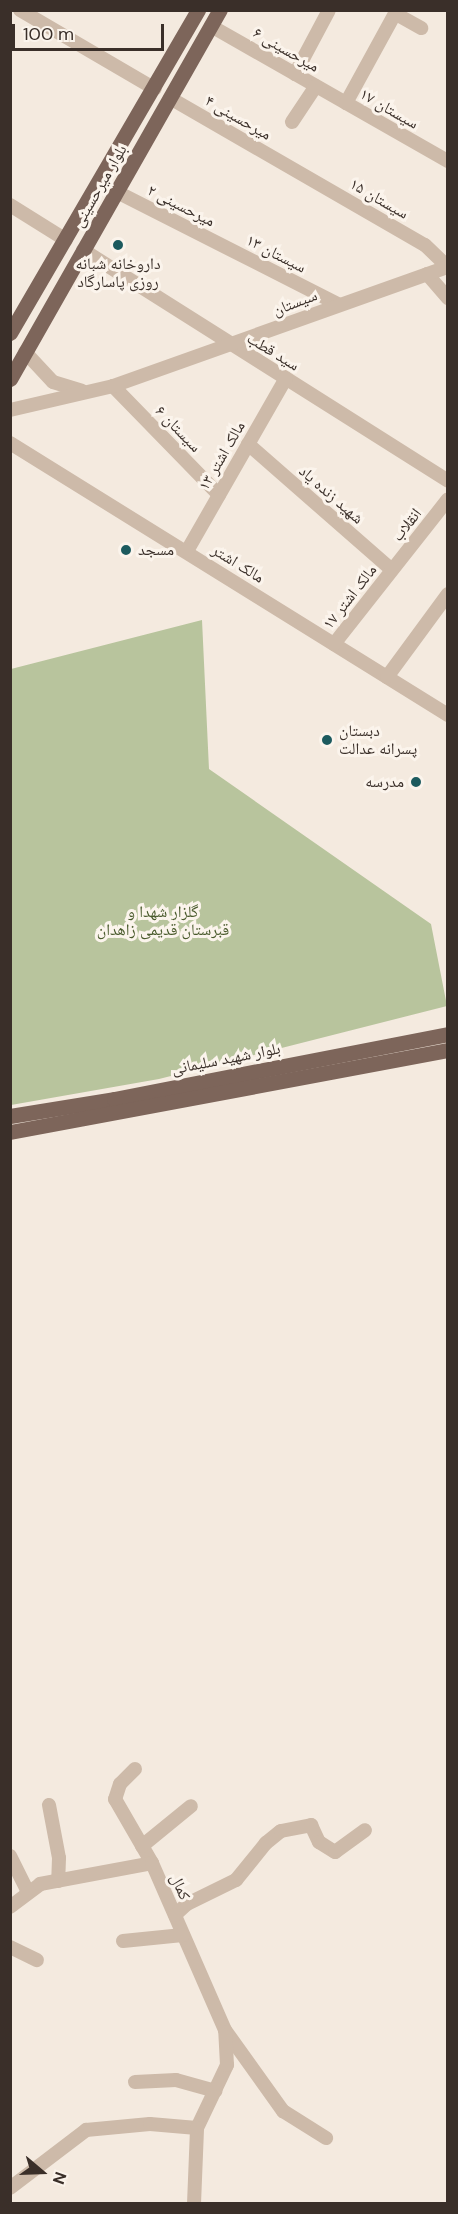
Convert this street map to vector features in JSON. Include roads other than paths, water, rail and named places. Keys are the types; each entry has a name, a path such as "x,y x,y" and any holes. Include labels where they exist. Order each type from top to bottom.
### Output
{"main road":[{"name":"بلوار میرحسینی","path":"10,379 220,10"},
{"name":"بلوار میرحسینی","path":"10,333 16,312 66,240 155,89 194,12"},
{"path":"128,135 144,146"},
{"name":"بلوار شهید سلیمانی","path":"10,1116 114,1100 447,1034"},
{"name":"بلوار شهید سلیمانی","path":"10,1132 447,1050"}],"street":[{"path":"20,10 155,89"},
{"path":"295,74 329,10"},
{"path":"346,103 396,12 420,28"},
{"name":"میرحسینی ۶","path":"211,26 346,103"},
{"path":"292,122 316,86"},
{"name":"میرحسینی ۴","path":"170,98 290,167"},
{"name":"سیستان ۱۷","path":"346,103 447,161"},
{"name":"سیستان ۱۵","path":"290,167 425,245 447,267"},
{"name":"میرحسینی ۲","path":"117,192 231,250"},
{"path":"10,205 66,240"},
{"name":"سید قطب","path":"82,250 447,481"},
{"name":"سیستان ۱۳","path":"231,250 338,304"},
{"name":"سیستان","path":"10,410 113,386 447,267"},
{"path":"427,274 447,298"},
{"name":"سیستان","path":"25,352 53,382 87,392"},
{"name":"مالک اشتر ۱۳","path":"187,551 286,378"},
{"name":"سیستان ۶","path":"113,386 219,495"},
{"name":"مالک اشتر","path":"10,443 187,551 447,715"},
{"name":"شهید زنده یاد","path":"248,444 392,570"},
{"name":"انقلاب","path":"392,570 447,499"},
{"name":"مالک اشتر ۱۷","path":"334,644 392,570"},
{"path":"387,678 444,598"},
{"path":"135,1768 120,1784 115,1799 152,1863"},
{"path":"49,1805 56,1841 58,1881"},
{"path":"142,1846 191,1806"},
{"path":"175,1916 187,1904 236,1880 266,1843 281,1831 311,1825 319,1842 335,1852 365,1830"},
{"path":"10,1856 28,1892"},
{"name":"کمال","path":"12,1903 40,1884 152,1863 225,2030"},
{"path":"123,1941 183,1935"},
{"path":"10,1947 38,1960"},
{"path":"194,2204 197,2128 228,2065 225,2030"},
{"path":"225,2030 280,2107 326,2138"},
{"path":"135,2082 176,2080 216,2091"},
{"path":"10,2188 86,2130 150,2124 197,2128"}],"place":[{"name":"داروخانه شبانه روزی پاسارگاد","path":"118,245"},
{"name":"مسجد","path":"126,550"},
{"name":"دبستان پسرانه عدالت","path":"327,740"},
{"name":"مدرسه","path":"416,782"}],"park label":[{"name":"گلزار شهدا و قبرستان قدیمی زاهدان","path":"163,921"}]}
